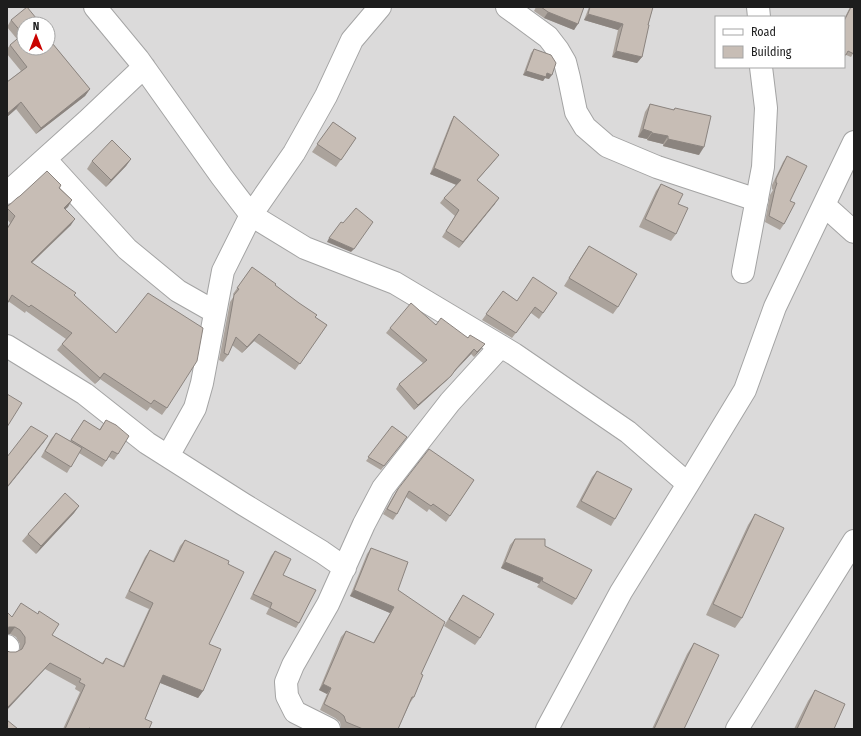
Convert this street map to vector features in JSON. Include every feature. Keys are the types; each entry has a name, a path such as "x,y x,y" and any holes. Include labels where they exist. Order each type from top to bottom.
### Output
{"street":[{"path":"95,7 144,67 222,177 251,215 305,248 395,283 514,354 628,432 688,484"},
{"path":"168,456 195,408 202,383 223,271 251,215 294,153 326,96 352,40 380,7"},
{"path":"507,7 548,37 558,50 569,78 576,112 584,127 607,146 657,167 757,200"},
{"path":"7,193 144,67"},
{"path":"743,272 763,167 766,108 761,68"},
{"path":"547,729 621,592 745,390 775,307 854,142"},
{"path":"45,158 128,249 178,291 215,312"},
{"path":"824,206 854,232"},
{"path":"7,346 85,394 148,443 345,568"},
{"path":"329,729 295,712 287,696 286,682 292,665 328,604 364,524 383,488 450,402 501,346"},
{"path":"737,729 854,541"}],"shaded area":[{"path":"7,7 854,7 854,729 7,729"}],"building":[{"path":"27,7 34,16 16,16 16,26 11,20"},
{"path":"541,7 584,7 578,24 548,12"},
{"path":"590,7 653,7 642,57 616,51 623,24 588,14"},
{"path":"851,7 854,7 854,54 848,51 845,54 845,19"},
{"path":"16,40 16,53 10,45"},
{"path":"56,48 90,89 41,128 21,102 7,114 7,82 27,67 18,56 56,56"},
{"path":"534,49 551,55 556,63 552,75 547,73 546,77 526,71"},
{"path":"650,104 674,110 675,108 711,116 704,147 668,139 668,136 652,133 643,129"},
{"path":"454,116 499,155 477,180 499,198 463,242 446,231 459,210 444,198 461,180 434,168"},
{"path":"333,122 356,138 341,160 317,144"},
{"path":"112,140 131,159 111,180 92,161"},
{"path":"787,156 807,166 790,201 795,203 784,224 769,216 777,183 776,179"},
{"path":"47,171 61,185 59,188 72,200 64,208 75,219 31,262 76,293 74,295 116,333 148,293 203,328 197,361 167,408 154,400 151,404 104,373 100,378 62,344 72,333 31,305 29,307 12,295 7,304 7,229 15,216 7,207"},
{"path":"661,184 683,194 678,204 688,208 676,234 645,219"},
{"path":"356,208 373,222 354,249 329,238 341,222 343,223"},
{"path":"589,246 637,274 618,307 569,278"},
{"path":"252,267 317,315 315,317 327,325 300,364 259,334 247,347 236,337 228,355 224,353 234,295 239,289 237,288"},
{"path":"533,277 557,293 543,313 535,307 516,333 486,314 503,291 517,301"},
{"path":"411,303 436,325 441,318 468,338 470,335 485,344 477,352 474,349 451,376 418,405 399,384 427,360 390,328"},
{"path":"7,394 22,403 7,427"},
{"path":"84,420 100,430 106,420 116,425 129,436 118,454 112,451 106,461 71,440"},
{"path":"31,426 48,436 7,487 7,457"},
{"path":"392,426 407,437 384,466 368,457"},
{"path":"56,433 82,448 71,467 45,451"},
{"path":"429,449 474,480 450,516 433,504 431,506 409,491 397,514 387,509 398,489"},
{"path":"597,471 632,489 615,519 581,501"},
{"path":"65,493 79,506 41,546 28,534"},
{"path":"755,514 784,528 742,618 713,604"},
{"path":"515,539 545,539 545,546 592,570 576,599 542,581 543,578 505,562"},
{"path":"185,540 229,561 228,564 244,572 209,644 221,649 203,691 163,675 145,719 152,722 149,729 65,729 85,685 79,682 81,679 50,663 7,708 7,651 16,652 22,649 25,643 25,637 20,630 15,627 7,628 7,612 12,617 21,603 38,614 39,611 59,624 52,635 103,664 106,658 124,667 153,603 129,591 150,550 174,562"},
{"path":"371,548 408,562 398,590 445,622 421,674 423,675 414,697 412,697 398,729 363,729 346,722 344,716 324,704 331,688 323,684 346,631 374,643 394,607 354,590"},
{"path":"275,551 291,559 283,575 316,590 299,623 270,608 272,603 253,594"},
{"path":"463,595 494,614 480,638 449,619"},
{"path":"694,643 719,655 684,729 654,729"},
{"path":"815,690 845,704 834,729 797,729"},
{"path":"7,720 18,729 7,729"}]}
